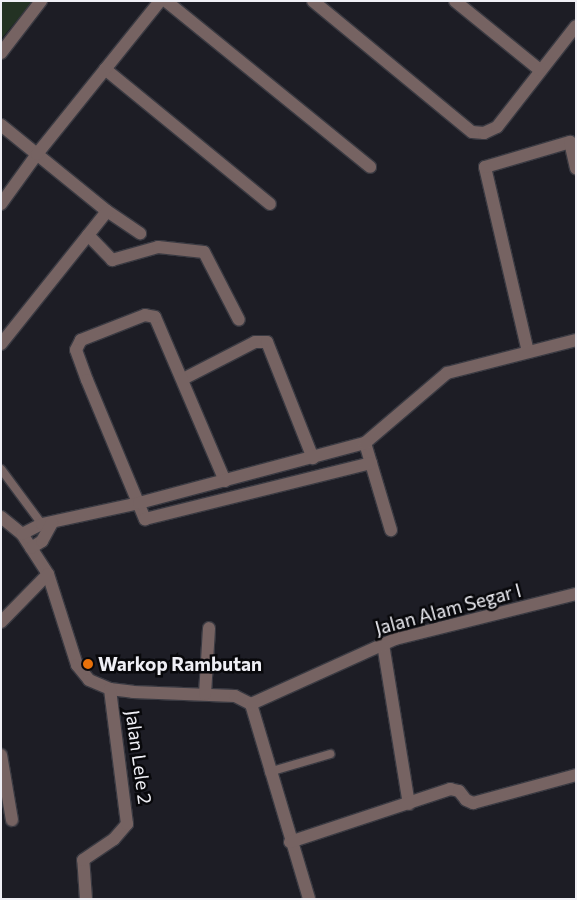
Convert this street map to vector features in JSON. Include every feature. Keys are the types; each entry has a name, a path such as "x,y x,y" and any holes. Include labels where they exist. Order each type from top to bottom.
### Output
{"street":[{"path":"1,53 41,1"},
{"path":"1,204 37,154 160,1"},
{"path":"166,1 370,167"},
{"path":"313,1 472,132 484,133 497,127 576,26"},
{"path":"454,1 540,70"},
{"path":"105,69 270,204"},
{"path":"1,125 107,211 140,233"},
{"path":"528,352 485,167 570,142 576,168"},
{"path":"1,344 107,211"},
{"path":"88,235 112,260 158,246 204,252 239,320"},
{"path":"225,481 158,321 151,314 86,337 78,345 76,350 87,380 145,519 371,463"},
{"path":"22,534 365,443 447,373 576,340"},
{"path":"183,379 255,342 267,342 312,458"},
{"path":"365,443 391,530"},
{"path":"1,517 22,534 48,574 82,674 110,689 236,696 250,704 290,842 309,899"},
{"path":"31,548 42,541 47,526"},
{"path":"1,622 48,574"},
{"name":"Jalan Alam Segar I","path":"250,704 383,644 576,594"},
{"path":"205,694 209,628"},
{"path":"383,644 409,804"},
{"name":"Jalan Lele 2","path":"86,899 83,860 114,839 127,824 110,689"},
{"path":"1,755 12,820"},
{"path":"290,842 455,789 473,803 576,775"}],"lane":[{"path":"1,469 47,526"},
{"path":"270,772 330,754"}],"green space":[{"path":"1,1 33,1 1,39"}],"place":[{"name":"Warkop Rambutan","path":"88,664"}]}
